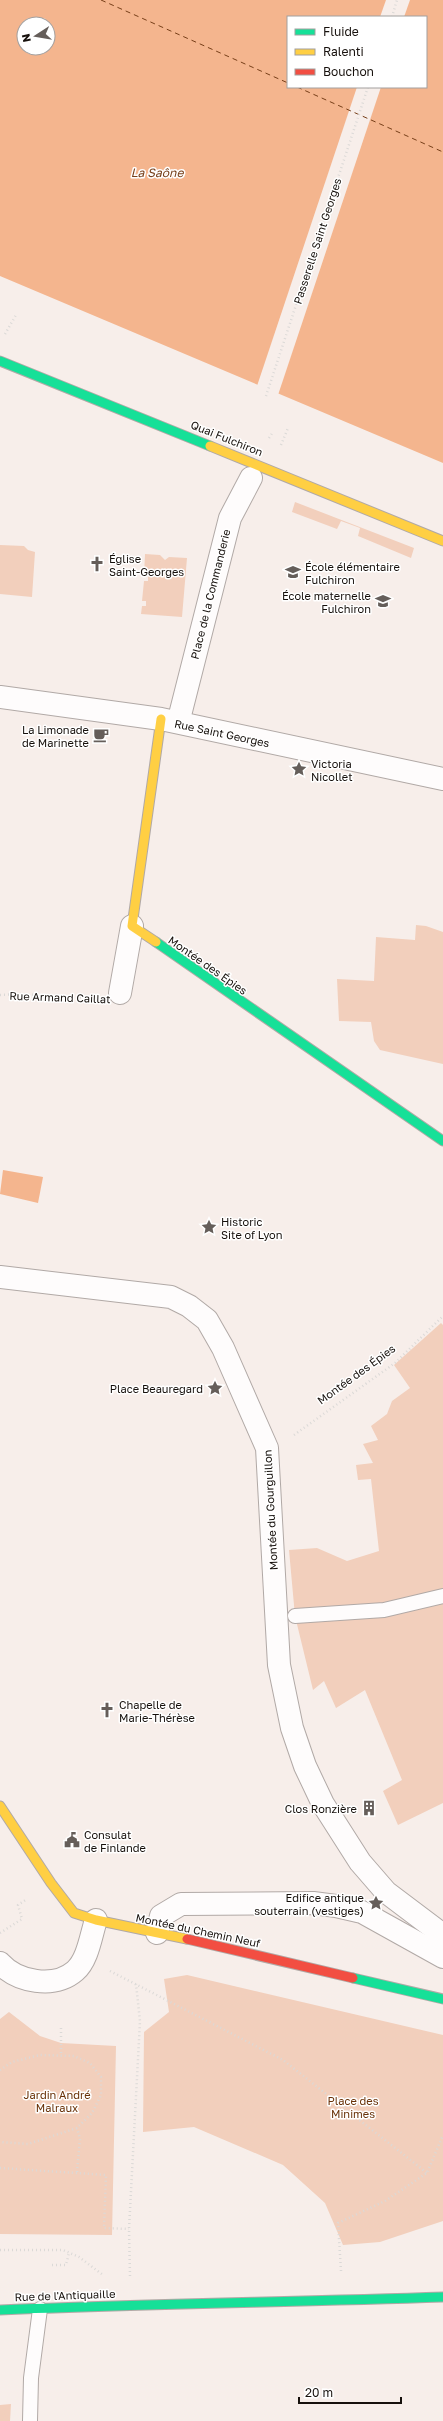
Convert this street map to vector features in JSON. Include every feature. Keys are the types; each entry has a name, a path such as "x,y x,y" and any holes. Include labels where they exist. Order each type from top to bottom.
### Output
{"street":[{"name":"Quai Fulchiron","path":"0,361 443,541"},
{"name":"Place de la Commanderie","path":"170,717 230,518 251,478"},
{"name":"Rue Saint Georges","path":"0,697 170,717 443,779"},
{"path":"132,926 170,717"},
{"name":"Rue Armand Caillat","path":"120,993 132,926"},
{"name":"Montée des Épies","path":"132,926 443,1141"},
{"name":"Montée du Gourguillon","path":"0,1277 171,1297 189,1306 207,1320 223,1348 268,1448 279,1665 292,1728 305,1766 324,1804 347,1843 376,1880 386,1892 443,1935"},
{"name":"Montée du Chemin Neuf","path":"0,1806 55,1888 74,1913 96,1920 443,1998"},
{"path":"157,1933 161,1916 167,1910 181,1904 313,1903 362,1912 443,1957"},
{"path":"0,1963 26,1980 59,1980 76,1971 84,1957 96,1920"},
{"name":"Rue de l'Antiquaille","path":"0,2310 132,2304 238,2304 443,2297"}],"lane":[{"path":"295,1616 384,1610 443,1596"},
{"path":"30,2421 31,2378 40,2309"}],"path":[{"path":"392,16 397,0"},
{"name":"Passerelle Saint Georges","path":"266,396 368,88"},
{"path":"4,336 16,315"},
{"name":"Rue Armand Caillat","path":"0,995 21,994 118,999 120,993"},
{"name":"Montée des Épies","path":"291,1437 395,1363 443,1316"},
{"path":"0,1932 22,1919 18,1905 21,1903"},
{"path":"103,1967 283,2060 428,2173"},
{"path":"130,2283 129,2229 140,2021 136,1984"},
{"path":"61,2028 61,2054"},
{"path":"0,2070 12,2062 40,2055 61,2054 74,2056 90,2063 101,2077 102,2095 92,2113 77,2128 28,2144 0,2142"},
{"path":"77,2128 80,2139 77,2172"},
{"path":"341,2272 338,2223 385,2201 428,2173 443,2135"},
{"path":"0,2168 106,2175 104,2228 129,2229"},
{"path":"0,2250 63,2250 79,2257 106,2280"},
{"path":"0,2254 5,2250"},
{"path":"52,2265 66,2265 70,2253"}],"green space":[{"path":"295,502 414,548 411,558 358,536 360,528 341,521 337,529 292,512"},
{"path":"0,545 24,546 28,550 35,552 32,597 0,594"},
{"path":"145,554 160,555 165,560 169,557 187,558 182,617 141,614 142,606 146,606 146,601 142,601 144,581 148,581 148,576 144,576"},
{"path":"416,925 426,926 443,932 443,1064 380,1050 374,1041 371,1022 339,1021 337,979 374,981 376,937 415,940"},
{"path":"441,1323 443,1325 443,1803 398,1825 383,1791 402,1780 365,1690 336,1708 324,1681 313,1690 295,1616 289,1550 317,1548 347,1561 379,1551 371,1479 358,1480 356,1465 373,1463 363,1444 378,1440 371,1426 387,1414 392,1401 410,1388 394,1365"},
{"name":"Place des Minimes","path":"187,1975 443,2035 443,2221 380,2242 343,2245 325,2203 283,2165 194,2127 143,2132 144,2032 169,2012 164,1979"},
{"name":"Jardin André Malraux","path":"9,2012 40,2036 61,2043 116,2046 112,2235 0,2234 0,2019"},
{"path":"11,2404 10,2421 0,2421 0,2405"}],"water":[{"name":"La Saône","path":"0,0 443,0 443,463 0,276"},
{"path":"3,1170 43,1177 38,1203 0,1194"}],"pier":[{"path":"386,0 410,0 404,16 380,16"},
{"path":"357,88 381,88 278,395 257,386"}],"ferry route":[{"path":"101,0 287,83"},
{"path":"299,88 443,152"}],"traffic: fast":[{"path":"0,361 210,446"},
{"path":"156,942 443,1141"},
{"path":"353,1978 443,1999"},
{"path":"0,2310 443,2297"}],"traffic: slow":[{"path":"210,446 443,541"},
{"path":"156,942 132,926 161,719"},
{"path":"0,1806 51,1883 74,1913 96,1920 187,1939"}],"traffic: jam":[{"path":"187,1939 353,1978"}],"place":[{"name":"Église Saint-Georges","path":"97,564"},
{"name":"École élémentaire Fulchiron","path":"293,572"},
{"name":"École maternelle Fulchiron","path":"383,601"},
{"name":"La Limonade de Marinette","path":"101,735"},
{"name":"Victoria Nicollet","path":"299,769"},
{"name":"Historic Site of Lyon","path":"209,1227"},
{"name":"Place Beauregard","path":"215,1388"},
{"name":"Chapelle de Marie-Thérèse","path":"107,1710"},
{"name":"Clos Ronzière","path":"369,1808"},
{"name":"Consulat de Finlande","path":"72,1840"},
{"name":"Edifice antique souterrain (vestiges)","path":"376,1903"}]}
